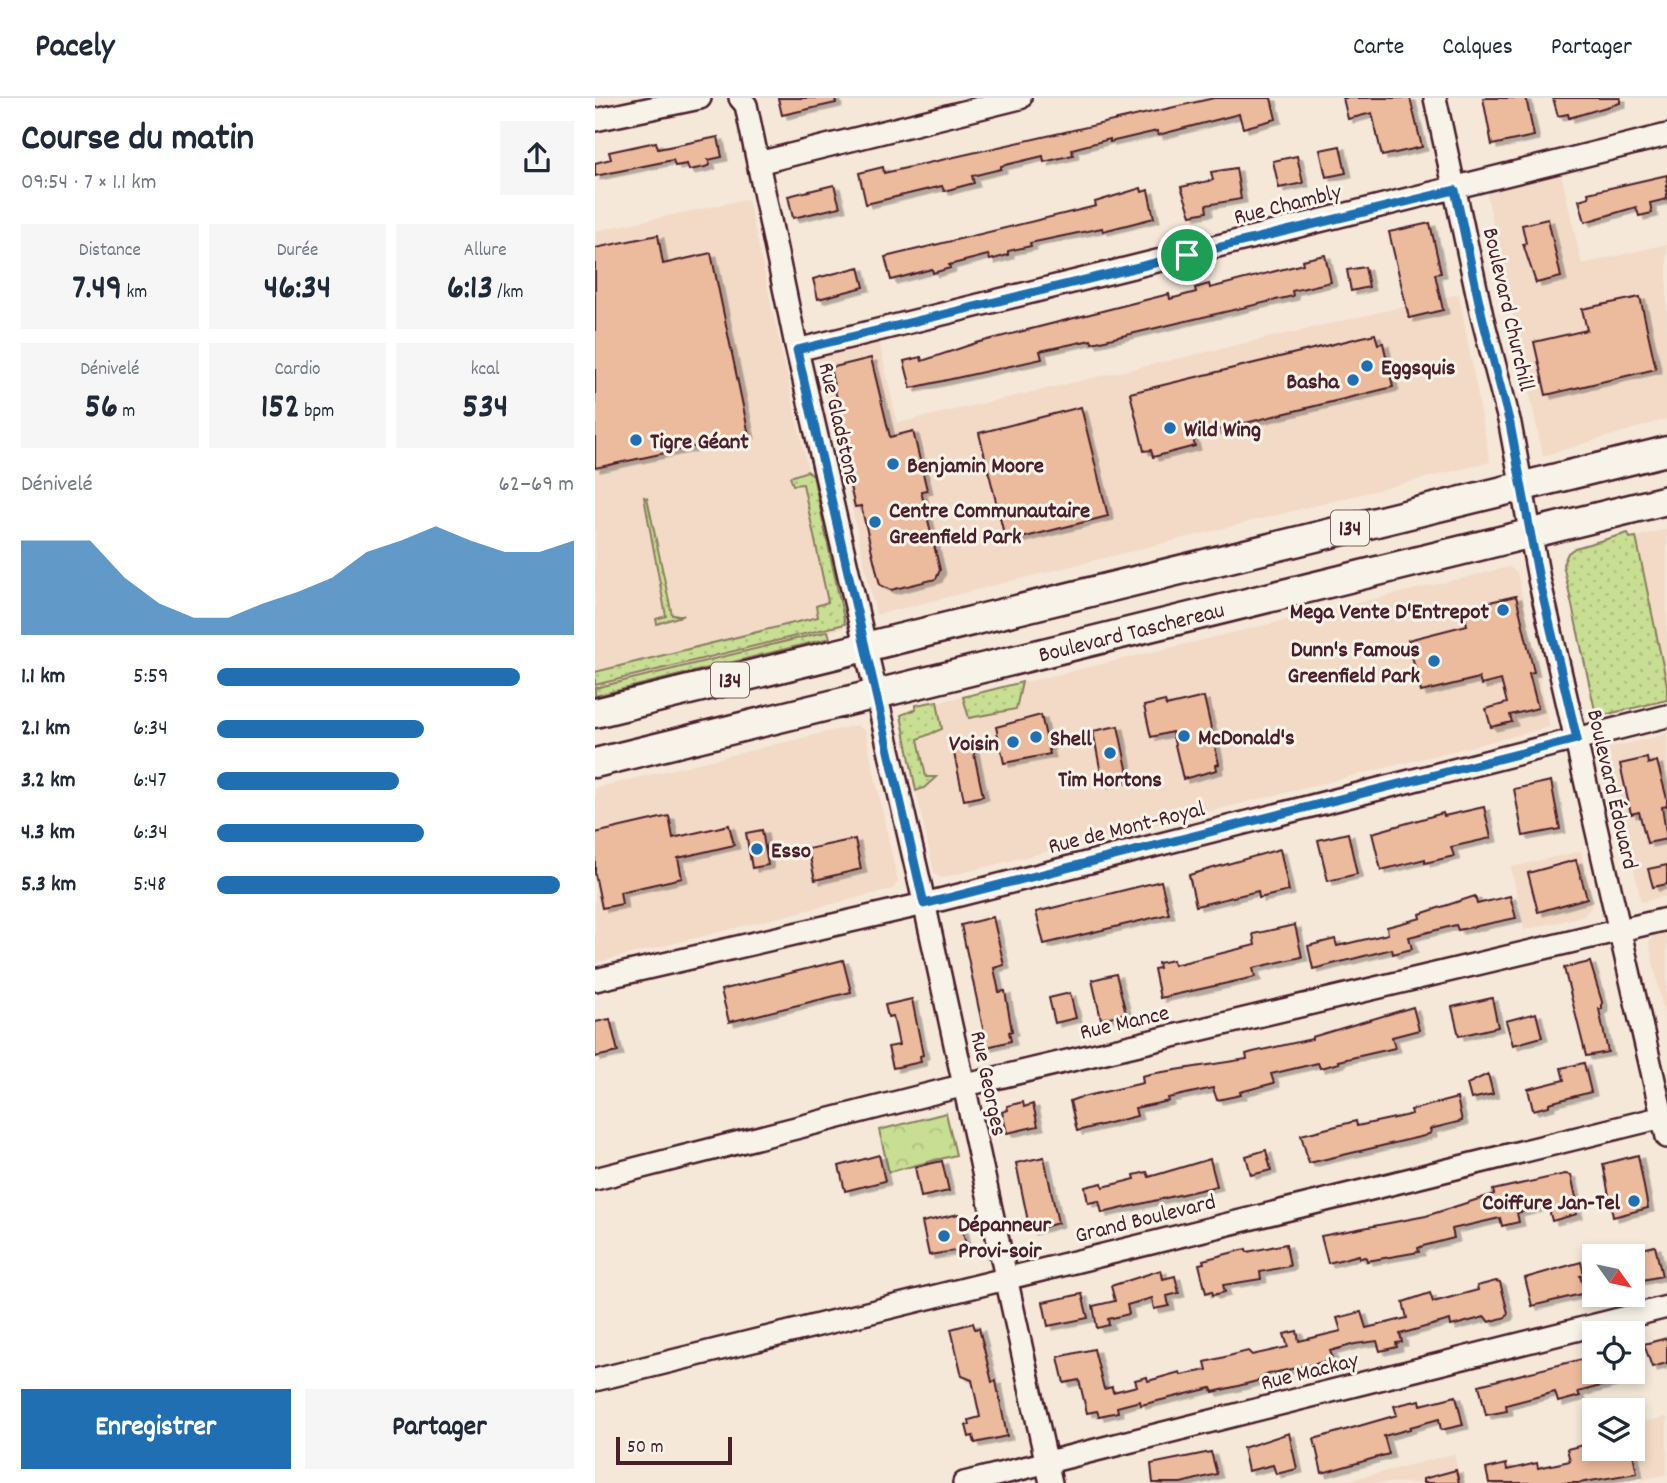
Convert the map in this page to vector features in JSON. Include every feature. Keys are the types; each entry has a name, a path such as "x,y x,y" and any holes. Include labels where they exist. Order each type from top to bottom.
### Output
{"main road":[{"name":"Boulevard Taschereau","path":"595,713 1667,450"},
{"name":"Boulevard Taschereau","path":"595,763 1667,500"}],"street":[{"path":"595,120 701,98"},
{"name":"Rue Gladstone","path":"740,98 746,105 797,350 876,694"},
{"path":"758,163 1020,98"},
{"name":"Boulevard Churchill","path":"1435,98 1523,486 1530,534"},
{"name":"Rue Chambly","path":"797,350 1455,190 1667,135"},
{"name":"Boulevard Édouard","path":"1530,534 1666,1123"},
{"name":"Rue Georges","path":"876,694 1049,1472"},
{"name":"Rue de Mont-Royal","path":"595,980 924,904 1667,716"},
{"name":"Rue Mance","path":"595,1179 964,1086 1667,919"},
{"name":"Grand Boulevard","path":"595,1380 1006,1278 1666,1123"},
{"name":"Rue Mackay","path":"964,1483 1049,1472 1667,1307"}],"shaded area":[{"path":"1560,169 1582,264 1667,244 1667,419 1543,456 1485,186"},
{"path":"748,199 843,628 595,689 595,231"},
{"path":"1459,294 1490,462 876,615 818,359 879,340 897,423"},
{"path":"1667,529 1667,685 1636,537"},
{"path":"1509,567 1517,572 1550,727 941,878 934,873 901,723 901,715 916,709 916,705 963,697"},
{"path":"856,725 865,730 898,882 893,889 595,963 595,788"},
{"path":"1667,734 1667,896 1641,902 1608,748"},
{"path":"1581,851 1592,906 1584,916 1524,930 1511,867"},
{"path":"1667,932 1667,1028 1649,943 1652,936"},
{"path":"1667,1417 1667,1474 1642,1480 1639,1461 1645,1461 1645,1422"},
{"path":"1454,1454 1461,1483 1338,1483"}],"green space":[{"path":"807,471 813,475 845,624 595,685 595,672 818,617 816,606 828,602 803,484 793,485 790,477"},
{"path":"644,497 647,498 672,615 684,615 657,624 656,619 666,616"},
{"path":"1628,533 1630,538 1636,537 1667,685 1667,700 1600,716 1596,715 1563,564 1568,553 1575,548"},
{"path":"828,631 830,638 595,696 595,688"},
{"path":"1022,682 1016,709 969,718 963,697"},
{"path":"937,701 942,729 918,739 926,777 936,777 924,788 916,791 901,715 916,709 916,705"},
{"path":"946,1113 956,1155 889,1172 879,1130"}],"building":[{"path":"778,98 835,98 836,103 782,115"},
{"path":"1214,98 1271,98 1276,119 1243,128 1239,114 1158,135 1157,131 1110,142 1110,139 1072,149 1073,155 1044,162 1043,156 1001,166 1001,169 972,176 974,183 944,191 942,186 866,204 859,173 883,167 884,173"},
{"path":"1343,98 1410,98 1422,147 1382,156 1372,113 1348,119"},
{"path":"1483,98 1526,98 1534,136 1492,145"},
{"path":"1553,98 1620,98 1620,103 1569,118 1568,114 1558,116"},
{"path":"718,137 722,157 708,160 710,165 705,167 689,170 687,164 675,166 673,160 595,176 595,163 611,159 609,152 656,142 658,149"},
{"path":"1340,146 1346,173 1326,177 1320,150"},
{"path":"1297,156 1303,183 1279,188 1273,161"},
{"path":"1236,168 1241,199 1206,205 1207,212 1191,215 1181,187 1213,180 1211,172"},
{"path":"1667,175 1667,199 1650,203 1652,213 1639,216 1636,207 1585,222 1579,200 1589,197 1588,193"},
{"path":"834,185 840,207 793,218 788,196"},
{"path":"1141,188 1142,192 1148,190 1154,218 1103,231 1102,228 1030,243 1031,246 1008,251 1008,255 990,260 988,255 949,265 950,268 933,273 932,269 891,280 885,257 1096,206 1095,202"},
{"path":"1548,219 1561,277 1536,283 1523,244 1526,243 1522,225"},
{"path":"1430,223 1441,273 1435,274 1443,310 1409,318 1389,232"},
{"path":"658,235 663,264 711,253 749,435 595,468 595,248"},
{"path":"1325,255 1331,282 1292,291 1293,296 1092,343 1091,340 1040,351 1042,359 911,388 904,361 921,357 922,361 976,343 1169,294 1170,299 1196,292 1195,288 1209,284 1210,288 1303,264 1302,260"},
{"path":"859,267 864,287 818,299 813,279"},
{"path":"1365,267 1369,287 1351,291 1347,270"},
{"path":"1640,297 1656,369 1546,395 1534,342 1587,330 1582,309"},
{"path":"1375,334 1378,344 1383,343 1393,387 1192,436 1195,446 1153,457 1151,450 1144,451 1130,393"},
{"path":"871,358 890,437 913,431 927,490 921,491 940,570 936,579 891,590 880,585 861,506 855,507 841,449 848,447 830,368"},
{"path":"1081,407 1108,516 1006,542 979,433"},
{"path":"1516,596 1534,672 1529,673 1538,708 1510,715 1512,722 1491,727 1486,709 1507,703 1501,680 1481,685 1479,678 1421,692 1408,640 1467,625 1463,608"},
{"path":"1204,697 1219,764 1216,765 1217,770 1183,779 1172,732 1151,737 1144,706 1165,701 1166,706"},
{"path":"1041,715 1050,754 1004,763 996,727"},
{"name":"Tim Hortons","path":"1118,726 1129,778 1103,784 1093,731"},
{"path":"971,740 983,796 964,800 952,744"},
{"path":"1647,758 1648,764 1657,761 1667,799 1667,806 1662,807 1667,839 1647,843 1639,812 1631,814 1620,764"},
{"path":"1551,781 1560,829 1523,836 1514,789"},
{"path":"1484,807 1491,838 1451,847 1454,856 1425,863 1425,859 1381,870 1372,833 1443,813 1444,816"},
{"path":"669,816 673,838 729,825 734,845 678,858 682,878 620,892 622,904 602,908 595,874 595,833"},
{"name":"Esso","path":"762,830 768,865 752,868 746,833"},
{"path":"1348,833 1357,874 1328,881 1318,840"},
{"name":"Esso","path":"855,839 861,869 815,880 808,849"},
{"path":"1280,849 1289,891 1259,898 1258,891 1196,906 1189,875"},
{"path":"1576,860 1587,898 1538,912 1528,873"},
{"path":"1667,865 1667,884 1653,887 1648,869"},
{"path":"1161,881 1169,914 1044,944 1036,912"},
{"path":"1475,896 1477,904 1510,896 1516,918 1458,930 1456,925 1409,937 1412,949 1393,954 1392,949 1313,969 1308,946 1335,939 1337,946 1388,934 1387,927 1421,918 1420,914"},
{"path":"993,917 1004,965 994,968 999,992 1005,991 1012,1031 1009,1032 1011,1041 987,1047 961,925"},
{"path":"1295,925 1302,957 1253,968 1255,977 1160,998 1154,969 1159,968 1158,963 1173,960 1174,965 1255,945 1253,934"},
{"path":"843,960 851,992 729,1022 721,990"},
{"path":"1590,962 1602,1002 1602,1009 1599,1009 1608,1052 1586,1056 1564,968"},
{"path":"1116,974 1126,1013 1101,1019 1092,980"},
{"path":"1070,993 1076,1018 1055,1023 1049,998"},
{"path":"1492,998 1498,1027 1459,1036 1452,1007"},
{"path":"912,999 923,1055 920,1056 921,1062 893,1068 888,1047 899,1045 893,1016 888,1017 885,1005"},
{"path":"1413,1007 1419,1030 1392,1037 1395,1048 1338,1061 1339,1063 1320,1068 1318,1063 1271,1074 1274,1083 1240,1092 1241,1095 1217,1100 1213,1088 1168,1098 1169,1101 1135,1108 1137,1116 1077,1131 1070,1101 1078,1098 1143,1083 1142,1076 1150,1074 1247,1059 1246,1054 1312,1039"},
{"path":"1536,1013 1542,1037 1513,1045 1506,1021"},
{"path":"610,1019 618,1052 595,1057 595,1022"},
{"path":"1584,1063 1591,1092 1533,1110 1528,1089 1564,1080 1561,1068"},
{"path":"1488,1074 1493,1094 1471,1099 1467,1084"},
{"path":"1457,1098 1462,1121 1430,1129 1431,1133 1424,1136 1309,1163 1301,1135 1356,1121 1357,1126 1404,1116 1412,1114 1411,1110"},
{"path":"1023,1102 1024,1107 1033,1104 1038,1126 1007,1133 1002,1112 1008,1110 1007,1106"},
{"path":"1266,1150 1271,1170 1251,1175 1246,1156"},
{"path":"879,1155 885,1181 845,1191 839,1166"},
{"path":"1638,1155 1648,1208 1613,1217 1603,1164"},
{"path":"1044,1157 1058,1223 1030,1231 1016,1163"},
{"path":"1210,1159 1217,1186 1102,1213 1099,1201 1088,1203 1085,1187 1102,1183 1103,1187 1135,1179 1134,1175 1147,1172 1149,1177"},
{"path":"942,1161 949,1191 921,1197 915,1167"},
{"path":"1565,1174 1571,1175 1578,1206 1575,1206 1577,1214 1552,1221 1548,1205 1517,1213 1519,1222 1502,1226 1500,1218 1452,1229 1454,1238 1418,1248 1419,1252 1367,1261 1366,1257 1360,1258 1359,1255 1328,1263 1321,1236 1426,1216 1494,1194 1493,1190"},
{"name":"Dépanneur Provi-soir","path":"959,1214 967,1249 929,1255 922,1222"},
{"path":"1286,1244 1290,1266 1260,1272 1261,1279 1223,1285 1225,1292 1213,1295 1212,1291 1206,1293 1199,1264 1204,1263 1203,1260 1246,1249 1247,1252"},
{"path":"1655,1246 1662,1276 1645,1280 1645,1248"},
{"path":"1581,1262 1582,1294 1532,1306 1525,1278"},
{"path":"1161,1270 1163,1279 1175,1276 1179,1293 1167,1296 1169,1306 1154,1309 1152,1298 1127,1305 1129,1314 1108,1319 1109,1325 1097,1328 1093,1306 1115,1301 1111,1286"},
{"path":"1500,1282 1508,1313 1506,1317 1489,1322 1485,1317 1451,1326 1450,1320 1400,1334 1402,1342 1396,1343 1397,1347 1380,1351 1377,1341 1355,1344 1330,1351 1332,1356 1327,1358 1328,1361 1264,1375 1257,1381 1213,1392 1211,1388 1141,1405 1140,1401 1117,1407 1118,1412 1099,1416 1097,1411 1087,1413 1079,1380 1064,1383 1058,1357 1094,1349 1104,1389 1112,1387 1113,1392 1137,1386 1135,1380 1147,1377 1148,1381 1180,1372 1181,1375 1207,1370 1205,1362 1248,1351 1252,1355 1288,1347 1284,1334 1297,1331 1299,1341 1341,1331 1337,1318 1361,1312 1366,1328 1407,1318 1403,1302 1430,1293 1433,1302 1478,1290 1477,1286"},
{"path":"1082,1294 1088,1318 1048,1326 1043,1302"},
{"path":"973,1323 975,1329 979,1328 992,1382 996,1381 1007,1436 975,1443 973,1436 969,1437 966,1425 970,1425 969,1420 980,1417 972,1380 962,1376 951,1329"},
{"path":"1667,1338 1667,1363 1652,1367 1645,1344"},
{"path":"1582,1359 1582,1384 1608,1384 1578,1392 1580,1396 1558,1402 1555,1392 1506,1405 1507,1411 1486,1415 1479,1385"},
{"path":"1456,1396 1463,1425 1441,1430 1439,1419 1410,1427 1384,1436 1389,1454 1322,1473 1314,1439 1397,1415 1394,1406 1420,1400 1421,1405"},
{"path":"1289,1433 1297,1469 1276,1474 1273,1465 1248,1471 1243,1448"},
{"path":"1582,1445 1582,1461 1634,1461 1637,1473 1579,1483 1489,1483 1486,1469 1506,1464 1507,1470 1537,1463 1538,1468 1570,1461 1567,1449"},
{"path":"1211,1452 1217,1474 1181,1483 1153,1483 1151,1464"},
{"path":"1456,1470 1459,1483 1423,1483 1423,1479"}],"place":[{"name":"Eggsquis","path":"1367,366"},
{"name":"Basha","path":"1353,380"},
{"name":"Wild Wing","path":"1170,428"},
{"name":"Tigre Géant","path":"636,440"},
{"name":"Benjamin Moore","path":"893,464"},
{"name":"Centre Communautaire Greenfield Park","path":"875,522"},
{"name":"Mega Vente D'Entrepot","path":"1503,610"},
{"name":"Dunn's Famous Greenfield Park","path":"1434,661"},
{"name":"McDonald's","path":"1184,736"},
{"name":"Shell","path":"1036,737"},
{"name":"Voisin","path":"1013,742"},
{"name":"Tim Hortons","path":"1110,753"},
{"name":"Esso","path":"757,849"},
{"name":"Coiffure Jan-Tel","path":"1634,1201"},
{"name":"Dépanneur Provi-soir","path":"944,1236"}],"route":[{"path":"1455,190 1482,316 1510,424 1539,579 1577,739 924,904 797,350 1187,255 1455,190"}]}
